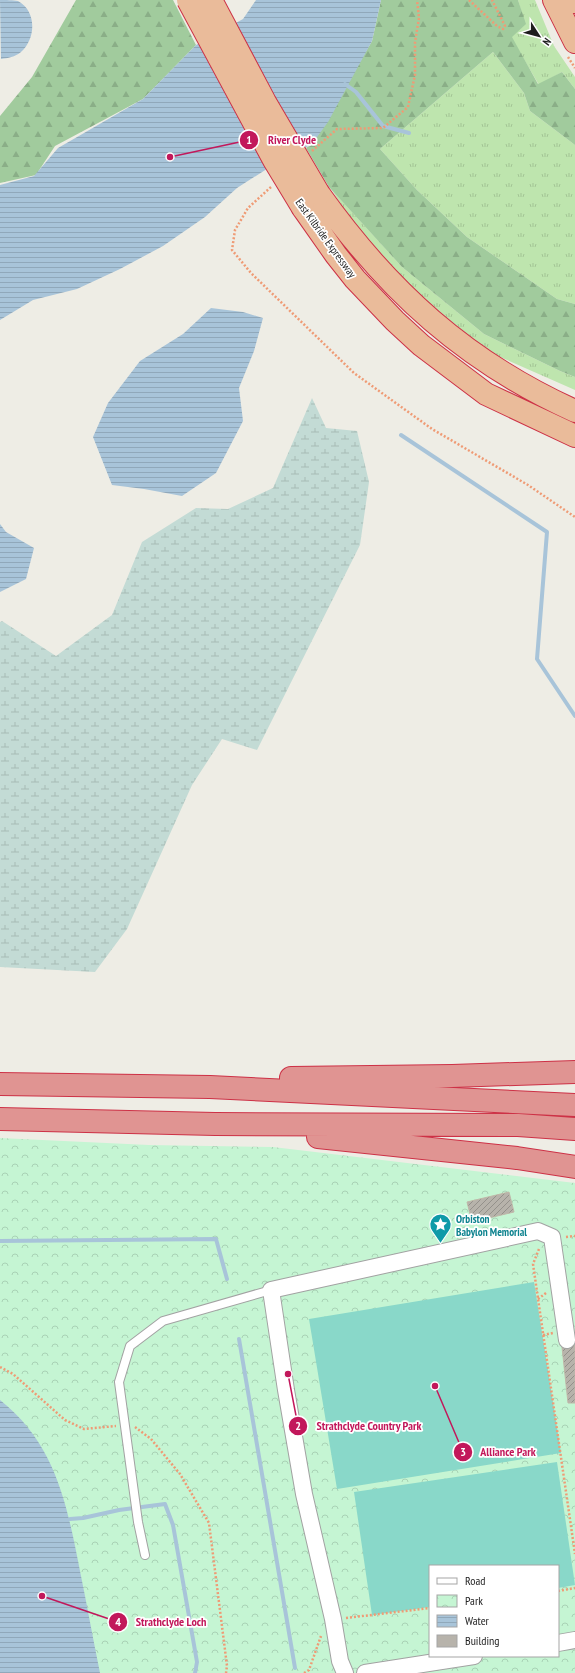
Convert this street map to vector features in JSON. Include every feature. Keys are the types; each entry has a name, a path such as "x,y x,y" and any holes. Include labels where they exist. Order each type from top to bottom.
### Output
{"highway":[{"name":"East Kilbride Expressway","path":"188,0 274,160 311,201 342,227 392,284 444,332 483,361 546,398"},
{"name":"East Kilbride Expressway","path":"211,0 265,102 336,255 372,298 421,345 486,394 575,436"},
{"path":"554,0 575,42"},
{"path":"486,394 544,434 575,453"},
{"path":"546,398 575,404"},
{"path":"546,398 575,411"},
{"path":"210,1087 298,1077 452,1076 575,1072"},
{"path":"0,1084 210,1087 575,1106"},
{"path":"0,1119 215,1124 518,1125 575,1129"},
{"path":"215,1124 517,1158 575,1167"}],"street":[{"path":"345,1673 340,1661 333,1619 304,1494 271,1290 538,1231 552,1237 566,1340"},
{"path":"559,1643 575,1640"},
{"path":"365,1673 468,1657"}],"lane":[{"path":"145,1555 138,1522 119,1382 130,1346 163,1321 271,1290"}],"path":[{"path":"308,156 338,129 383,128 408,107 415,75 415,42 419,18 417,0"},
{"path":"469,0 497,26 503,29 505,26 504,21 492,0"},
{"path":"272,187 248,208 235,230 232,250 251,273 354,373 432,429 528,485 575,517"},
{"path":"545,1234 533,1264 575,1554"},
{"path":"0,1367 13,1374 65,1420 84,1429 126,1425 135,1427 151,1439 180,1474 209,1523 227,1666 226,1673"},
{"path":"559,1591 575,1588"},
{"path":"304,1673 309,1670 318,1648 321,1636 319,1623 333,1619 429,1608"}],"green space":[{"path":"76,0 173,0 196,45 143,99 55,146 36,175 0,183 0,116 32,77"},
{"path":"381,0 518,0 526,24 512,37 538,84 562,72 575,89 575,145 530,111 524,93 493,52 380,149 417,190 467,237 557,299 575,304 575,377 484,334 402,267 329,187 306,148 312,144 372,41"},
{"path":"518,0 535,0 554,46 575,77 575,89 562,72 539,85 511,37 525,24"},
{"path":"493,52 524,93 530,111 575,145 575,304 557,299 467,237 417,190 380,149"},
{"path":"332,190 402,267 484,334 575,377 575,390 491,353 425,301 357,230"},
{"path":"312,398 326,428 357,431 369,482 360,545 257,750 222,739 192,785 127,929 95,972 0,967 0,622 2,621 56,656 112,615 142,542 196,508 228,509 273,488"},
{"path":"0,1138 149,1145 273,1147 575,1183 575,1673 0,1673"}],"shaded area":[{"path":"534,1282 561,1453 337,1489 309,1319"},
{"path":"557,1462 575,1585 559,1588 559,1565 429,1565 429,1607 372,1615 354,1492"}],"water":[{"path":"0,0 18,1 29,11 32,25 30,40 21,52 9,58 1,59"},
{"path":"256,0 381,0 372,41 328,122 312,144 273,165 237,188 205,217 163,246 120,269 77,289 33,300 0,320 0,185 34,176 58,148 143,99 196,45 243,19"},
{"path":"211,308 243,312 263,318 254,351 239,388 243,421 216,473 182,496 112,485 93,437 108,403 140,361 183,334"},
{"path":"0,524 6,532 34,548 26,579 0,592"},
{"path":"0,1400 19,1417 34,1436 56,1477 64,1499 70,1523 100,1673 0,1673"}],"building":[{"path":"509,1192 514,1212 472,1222 467,1202"},
{"path":"575,1345 575,1403 568,1403 562,1347 569,1349"}],"waterway":[{"path":"345,84 356,92 383,126 409,133"},
{"path":"401,435 547,532 537,659 575,716"},
{"path":"0,1241 216,1239 227,1279"},
{"path":"239,1339 295,1668"},
{"path":"70,1519 83,1518 119,1510 165,1504 173,1525 197,1662 195,1673"}],"place":[{"name":"River Clyde","path":"170,157"},
{"name":"Orbiston Babylon Memorial","path":"440,1244"},
{"name":"Strathclyde Country Park","path":"288,1374"},
{"name":"Alliance Park","path":"435,1386"},
{"name":"Strathclyde Loch","path":"42,1596"}]}
